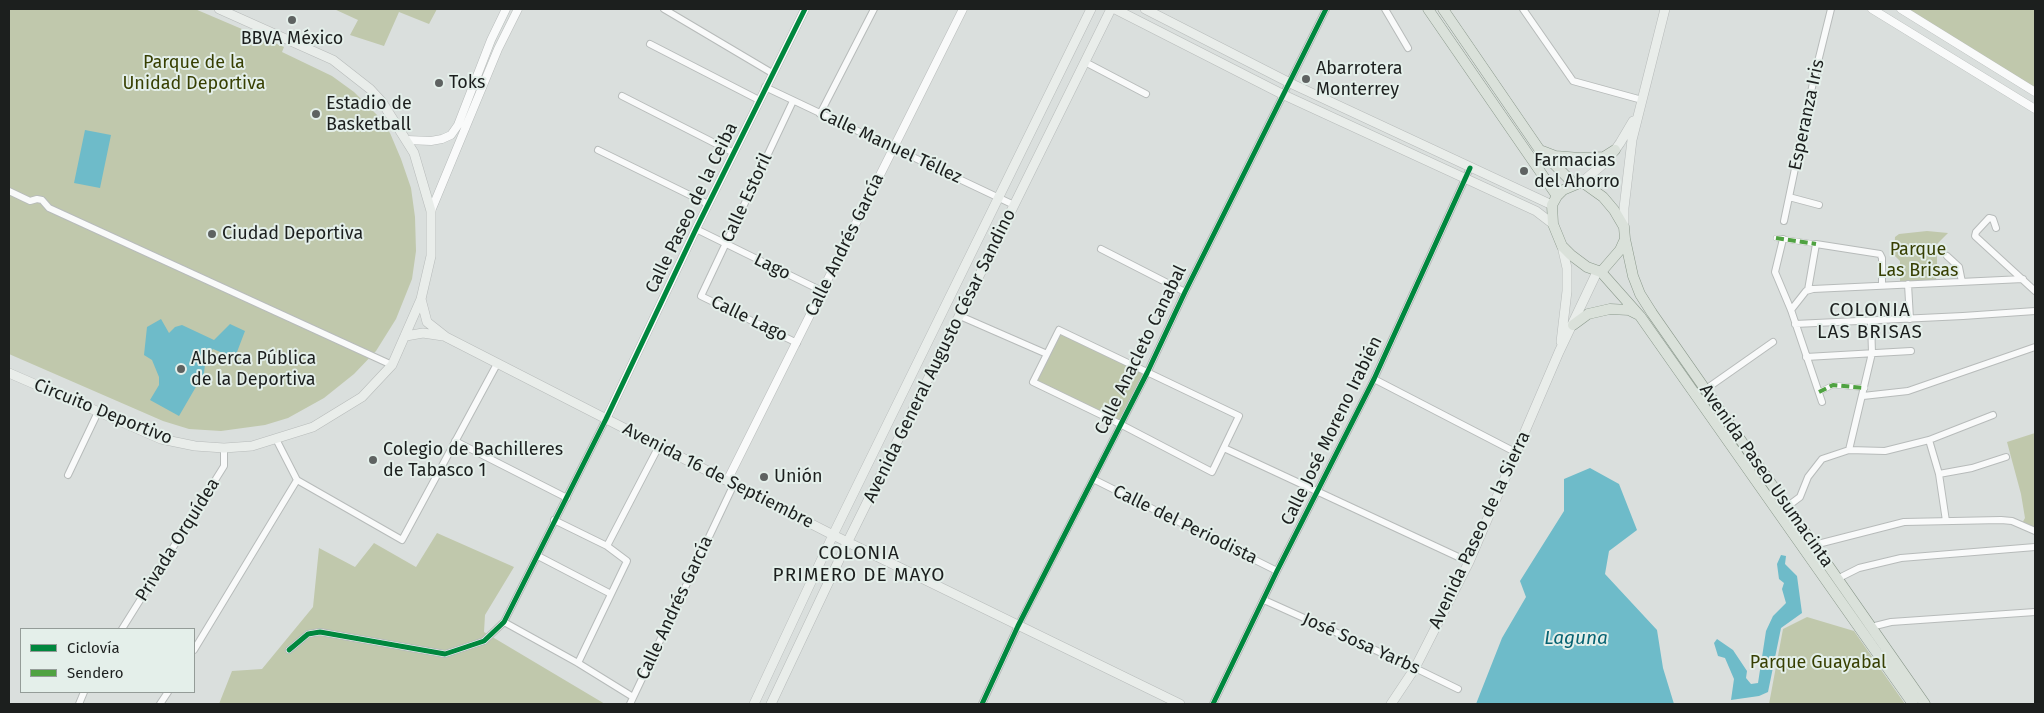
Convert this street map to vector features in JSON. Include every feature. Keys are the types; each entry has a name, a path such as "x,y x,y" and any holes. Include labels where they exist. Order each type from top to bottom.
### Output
{"main road":[{"name":"Circuito Deportivo","path":"9,373 161,439 195,446 224,448 252,446 313,427 362,397 392,365 421,300 430,256 431,211 414,153 382,102 370,89 333,60 219,9"},
{"name":"Avenida General Augusto César Sandino","path":"754,704 833,535 1000,198 1091,9"},
{"name":"Avenida General Augusto César Sandino","path":"771,704 848,541 1111,9"},
{"path":"1115,9 1284,95 1465,180 1536,211 1554,224"},
{"path":"1145,9 1290,83 1470,168 1554,200"},
{"path":"1428,9 1554,200 1554,224 1562,246 1579,262 1599,272 1616,257 1625,239 1624,227 1628,169 1638,112 1666,9"},
{"path":"1442,9 1537,147 1578,183 1603,197 1614,210 1624,227"},
{"path":"1554,200 1608,160 1638,112"},
{"path":"1537,147 1544,152 1570,158 1604,157 1615,150"},
{"name":"Avenida Paseo Usumacinta","path":"1625,239 1630,266 1640,294 1925,704"},
{"name":"Avenida Paseo de la Sierra","path":"1559,352 1565,318 1567,291 1567,268 1562,246"},
{"name":"Avenida Paseo de la Sierra","path":"1391,704 1415,668 1468,562 1517,453 1559,352 1599,272"},
{"name":"Avenida Paseo Usumacinta","path":"1599,272 1640,316 1913,704"},
{"name":"Avenida 16 de Septiembre","path":"421,300 427,322 446,337 833,535 1180,704"},
{"path":"1572,325 1588,314 1610,309 1629,310 1640,316"},
{"name":"Avenida 16 de Septiembre","path":"406,336 423,333 446,337"}],"street":[{"path":"407,140 442,140 451,135 458,125 506,9"},
{"path":"431,211 518,9"},
{"path":"664,9 772,73"},
{"name":"Calle Paseo de la Ceiba","path":"606,420 708,204 805,9"},
{"path":"820,114 874,9"},
{"name":"Calle Andrés García","path":"630,704 730,482 822,291 963,9"},
{"name":"Calle Anacleto Canabal","path":"982,704 1018,626 1147,373 1185,292 1326,9"},
{"path":"1385,9 1408,48"},
{"path":"1523,9 1574,81 1642,100"},
{"name":"Esperanza Iris","path":"1784,221 1830,9"},
{"path":"1872,9 2035,109"},
{"path":"1901,9 2035,92"},
{"path":"1950,56 1957,43"},
{"path":"650,44 759,100"},
{"path":"1085,62 1146,94"},
{"path":"482,64 491,68"},
{"name":"Calle Manuel Téllez","path":"765,87 1014,205"},
{"path":"622,96 734,152"},
{"name":"Calle Estoril","path":"701,296 793,101"},
{"path":"598,150 708,204"},
{"name":"Calle José Moreno Irabién","path":"1213,704 1277,571 1374,379 1470,168"},
{"path":"9,191 30,201 42,200 49,208 392,365"},
{"path":"1789,197 1819,205"},
{"path":"1996,228 1993,219 1989,218 1976,232 1975,237 2035,291"},
{"name":"Lago","path":"696,229 822,291"},
{"path":"1822,402 1790,310 1774,271 1779,238 1880,254 1882,258 1882,285"},
{"path":"1790,310 1808,290 1816,244"},
{"path":"1101,249 1185,292"},
{"path":"1947,256 1959,267 1962,282"},
{"path":"1808,290 2023,279"},
{"path":"1908,284 1910,319"},
{"name":"Calle Lago","path":"701,296 797,343"},
{"path":"1795,324 2035,311"},
{"path":"960,316 1047,354"},
{"path":"1849,450 1872,353 1871,321"},
{"path":"1060,330 1147,373 1239,416 1212,472 1120,424 1033,382 1060,330"},
{"path":"1706,389 1774,342"},
{"path":"1863,396 1908,391 2035,347"},
{"path":"1806,357 1912,352"},
{"path":"276,440 297,480 402,540 497,364"},
{"path":"1374,379 1517,453"},
{"path":"1819,392 1833,385 1865,388"},
{"path":"68,475 98,412"},
{"path":"1788,506 1800,497 1808,477 1822,458 1849,450 1885,451 1929,440 1993,415"},
{"path":"289,650 308,634 320,632 445,654 484,641 504,622 606,420"},
{"path":"1929,440 1939,474 1946,521"},
{"path":"455,441 566,498"},
{"path":"607,546 659,446"},
{"name":"Privada Orquídea","path":"123,628 224,466 224,448"},
{"path":"1224,448 1468,562"},
{"path":"1939,474 1972,468 2006,457"},
{"name":"Calle del Periodista","path":"1092,479 1277,571"},
{"path":"195,648 297,480"},
{"path":"554,520 607,546 627,560 578,663"},
{"path":"1814,545 1893,524 2007,520 2035,531"},
{"path":"1837,579 1859,568 1902,558 2035,547"},
{"path":"538,556 612,594"},
{"name":"José Sosa Yarbs","path":"1264,600 1458,689"},
{"path":"1871,628 1896,622 2035,612"},
{"path":"504,622 578,663 633,697"},
{"path":"160,704 167,693"}],"green space":[{"name":"Ciudad Deportiva","path":"9,9 195,9 284,47 282,52 332,76 354,92 379,117 390,133 411,188 415,217 416,251 412,279 396,319 376,351 354,374 324,398 288,418 265,425 221,431 189,429 163,421 9,354"},
{"path":"334,9 437,9 429,24 399,12 384,46 350,35 358,20"},
{"path":"1901,9 2035,9 2035,92"},
{"name":"Parque Las Brisas","path":"1927,231 1948,233 1934,247 1937,252 1937,269 1935,273 1937,283 1900,284 1900,261 1894,255 1895,237 1899,234"},
{"path":"1059,330 1147,373 1120,424 1033,382"},
{"path":"2035,433 2035,531 2021,525 2025,518 2021,494 2007,442"},
{"path":"437,533 514,567 485,615 484,632 605,704 219,704 232,671 262,669 313,607 319,548 355,567 374,543 416,567"},
{"name":"Parque Guayabal","path":"1807,617 1854,631 1905,704 1769,704 1783,629"}],"water":[{"path":"85,130 111,135 100,188 74,183"},
{"name":"Alberca Pública de la Deportiva","path":"161,319 169,333 175,327 182,325 214,340 230,324 245,331 237,352 230,356 213,349 206,356 204,373 179,416 150,400 159,385 159,377 152,360 144,355 147,327"},
{"name":"Laguna","path":"1590,468 1619,484 1637,530 1609,551 1605,574 1657,630 1663,668 1674,704 1476,704 1502,638 1526,597 1520,581 1564,511 1564,479"},
{"path":"1781,555 1786,556 1785,564 1797,576 1802,613 1781,628 1768,692 1759,696 1731,700 1734,679 1725,658 1718,656 1714,643 1717,639 1733,650 1747,671 1746,678 1751,684 1758,683 1766,631 1773,616 1786,603 1782,589 1784,583 1779,579 1777,564"}],"marked path":[{"path":"1776,238 1816,244"},
{"path":"1819,392 1833,385 1865,388"}],"cycle path":[{"path":"289,650 308,634 320,632 445,654 484,641 504,622 606,419 696,229 805,9"},
{"path":"982,704 1018,626 1147,373 1185,292 1326,9"},
{"path":"1213,704 1277,571 1374,379 1470,168"}],"place":[{"name":"BBVA México","path":"292,20"},
{"name":"Abarrotera Monterrey","path":"1306,79"},
{"name":"Toks","path":"439,83"},
{"name":"Estadio de Basketball","path":"316,114"},
{"name":"Farmacias del Ahorro","path":"1524,171"},
{"name":"Ciudad Deportiva","path":"212,234"},
{"name":"Alberca Pública de la Deportiva","path":"181,369"},
{"name":"Colegio de Bachilleres de Tabasco 1","path":"373,460"},
{"name":"Unión","path":"764,477"}],"district":[{"name":"COLONIA LAS BRISAS","path":"1870,322"},
{"name":"COLONIA PRIMERO DE MAYO","path":"859,565"}],"park label":[{"name":"Parque de la Unidad Deportiva","path":"194,73"}]}
